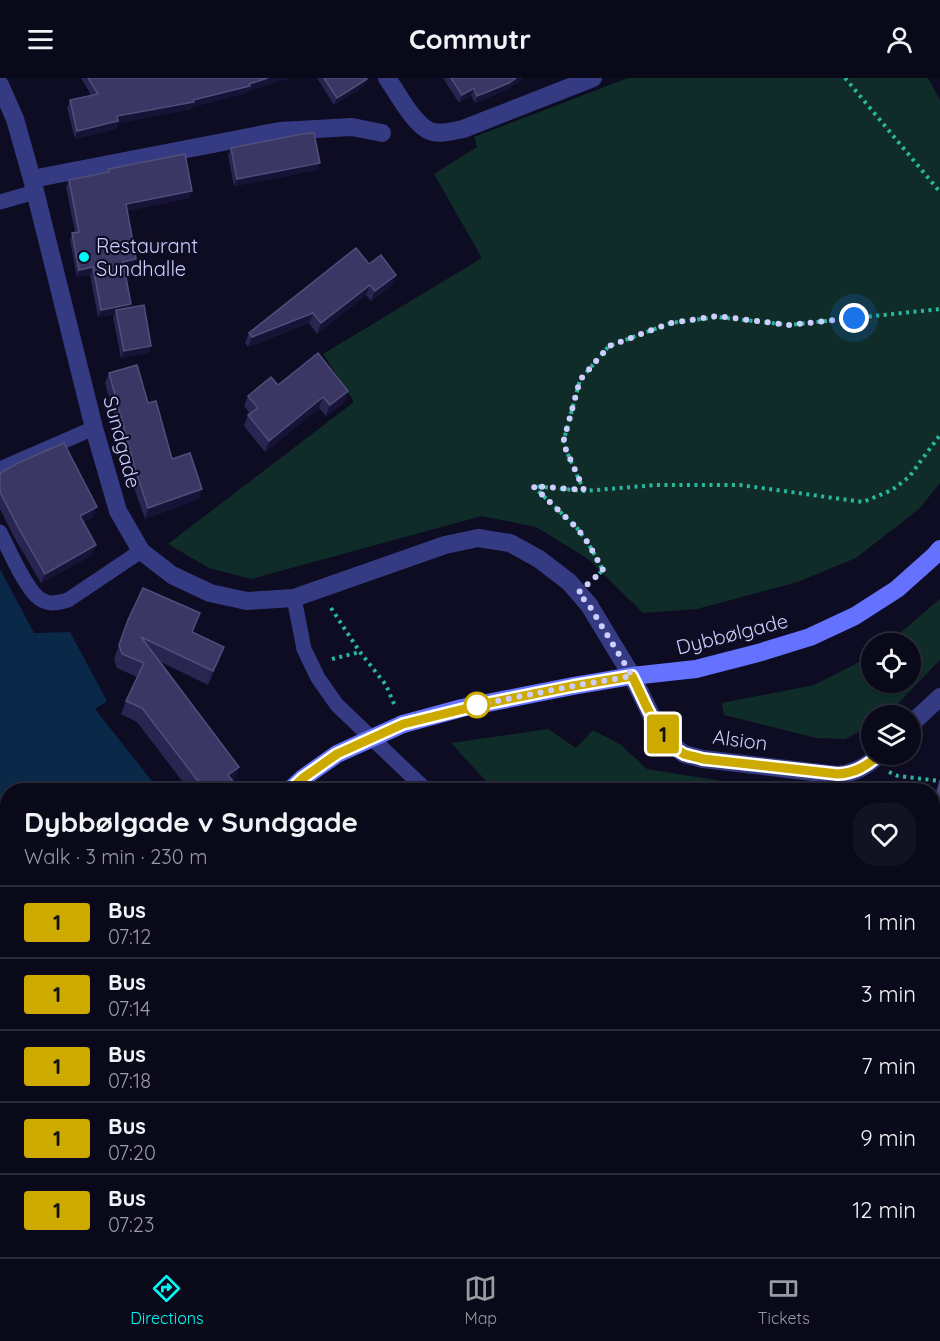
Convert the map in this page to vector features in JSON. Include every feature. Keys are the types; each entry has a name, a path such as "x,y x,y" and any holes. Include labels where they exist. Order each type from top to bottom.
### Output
{"street":[{"path":"387,78 413,118 429,131 447,133 463,129 593,78"},
{"name":"Sundgade","path":"0,86 15,118 94,428 118,512 141,551 172,575 210,593 248,601 294,598 445,545 478,538 510,543 539,560 569,582 589,605 632,676"},
{"path":"33,186 280,131 352,127 381,133"},
{"name":"Dybbølgade","path":"298,783 337,754 403,724 484,704 573,686 632,676 696,669 810,637 855,616 897,589 940,549"},
{"name":"Alsion","path":"632,676 656,725 670,743 684,754 703,759 838,774 852,773 865,765"},
{"path":"921,715 940,697"}],"lane":[{"path":"0,202 33,186"},
{"path":"0,469 94,428"},
{"path":"0,532 28,586 40,599 54,604 68,600 141,551"},
{"path":"294,598 304,649 318,678 337,705 419,783"}],"path":[{"path":"845,78 940,192"},
{"path":"584,490 563,443 580,380 609,346 671,323 717,316 789,325 940,309"},
{"path":"578,593 603,570 577,528 533,486 584,490 656,485 740,485 863,502 892,489 909,477 940,435"},
{"path":"323,588 331,609 386,685"},
{"path":"312,665 360,652"},
{"path":"883,765 898,776 940,781"}],"green space":[{"path":"628,78 928,78 940,100 940,483 919,509 856,558 798,582 697,609 643,613 587,558 536,527 482,516 251,579 209,568 168,544 354,402 323,354 482,258 434,174 477,147 474,137"},
{"path":"940,599 940,660 921,680 921,633 900,633"},
{"path":"861,661 861,693 908,693 897,705 861,705 861,731 845,739 816,738 724,715 722,703 814,685"},
{"path":"548,729 576,748 593,730 621,745 647,769 734,783 502,783 486,781 451,743"}],"water":[{"path":"0,569 34,633 70,632 107,701 95,709 153,783 0,783"}],"building":[{"path":"88,78 268,78 249,84 250,86 193,100 194,102 117,116 118,121 77,131 70,100 98,94"},
{"path":"324,78 366,78 367,79 337,98"},
{"path":"451,78 516,78 477,96 474,88 462,95"},
{"path":"314,133 320,163 237,179 231,148"},
{"path":"185,154 192,191 126,204 136,259 123,262 131,304 101,310 93,267 79,270 72,233 79,232 69,180 109,172 108,169"},
{"path":"356,248 369,264 381,255 396,275 375,291 370,285 321,323 313,313 252,337 249,333"},
{"path":"144,305 151,346 124,351 116,310"},
{"path":"318,353 348,391 330,405 323,397 269,441 248,415 258,408 248,396 271,377 278,385"},
{"path":"137,365 148,403 156,401 172,459 190,453 202,489 148,508 109,373"},
{"path":"64,443 97,507 80,516 96,545 45,574 0,492 0,473"},
{"path":"143,588 200,613 192,632 224,647 213,671 141,637 239,767 228,775 234,783 200,783 142,708 126,701 144,663 122,654 119,645"}],"bus line":[{"name":"1","path":"298,783 337,754 403,724 462,708 632,676 656,725 670,743 684,754 703,759 838,774 852,773 866,765"}],"place":[{"name":"Restaurant Sundhalle","path":"84,257"}],"route":[{"path":"477,705 632,676 589,605 578,593 603,570 577,528 533,486 584,490 563,443 580,380 609,346 671,323 717,316 789,325 854,318"}]}
